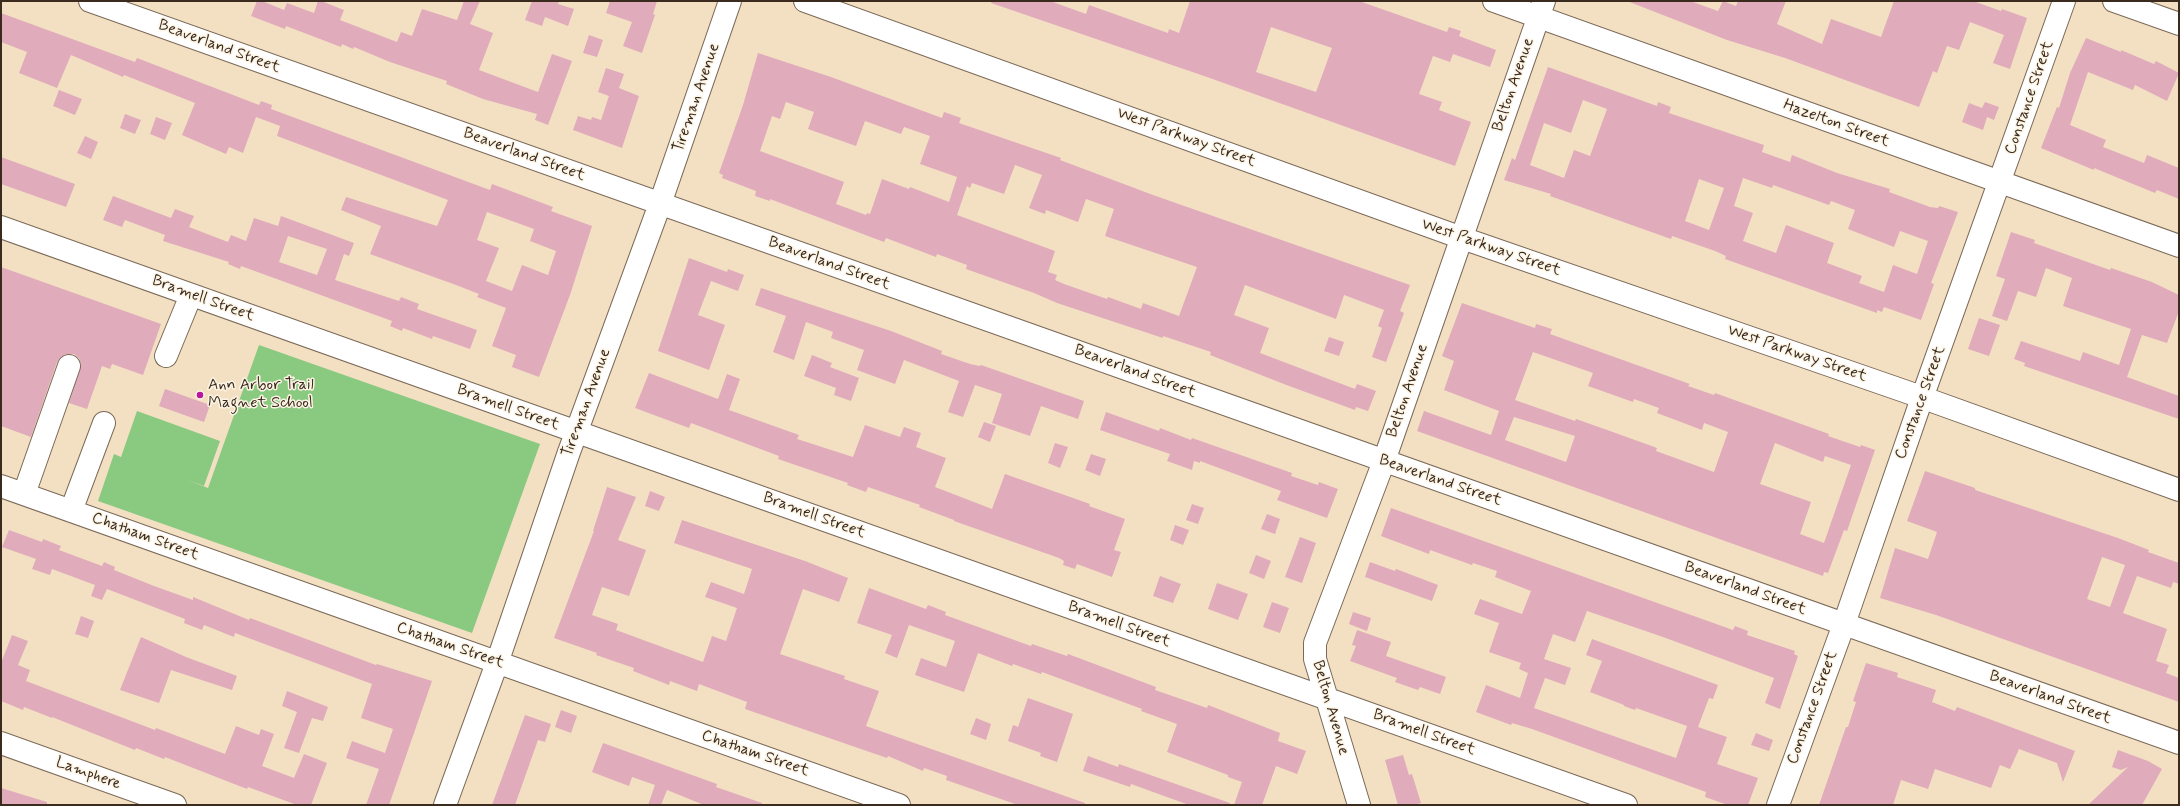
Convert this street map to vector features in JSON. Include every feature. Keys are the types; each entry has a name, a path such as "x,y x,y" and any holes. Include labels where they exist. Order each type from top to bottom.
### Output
{"street":[{"name":"Beaverland Street","path":"90,1 2179,743"},
{"name":"Tireman Avenue","path":"445,805 497,663 576,432 660,204 730,1"},
{"name":"West Parkway Street","path":"805,1 1462,238 1922,398 2179,490"},
{"name":"Hazelton Street","path":"1494,1 1541,9 2000,183 2179,246"},
{"name":"Constance Street","path":"1778,805 1844,624 1922,398 2064,1"},
{"path":"2114,1 2179,24"},
{"name":"Belton Avenue","path":"1359,805 1315,659 1314,643 1384,461 1541,9"},
{"name":"Bramell Street","path":"1,227 1626,805"},
{"path":"166,356 191,294"},
{"path":"24,494 69,366"},
{"path":"71,511 104,423"},
{"name":"Chatham Street","path":"1,486 899,805"},
{"name":"Lamphere","path":"1,743 175,805"}],"green space":[{"name":"Ann Arbor Trail Magnet School","path":"259,345 540,444 472,633 98,501 114,454 121,457 137,411 220,441 204,486 187,480 208,488"}],"building":[{"path":"257,1 262,1 284,10 287,3 314,13 318,1 321,1 344,10 340,20 397,42 401,32 412,36 422,9 457,20 464,1 480,1 470,24 493,33 479,70 538,92 552,54 572,61 548,125 535,120 537,114 483,99 446,84 447,81 390,62 354,47 353,49 342,44 341,47 286,26 285,29 251,16"},
{"path":"532,1 559,1 558,4 574,9 568,26 545,17 542,26 525,20"},
{"path":"610,1 657,1 653,14 655,15 642,53 623,46 632,22 606,13"},
{"path":"992,1 1050,1 1086,14 1089,5 1168,33 1169,29 1179,33 1190,1 1359,1 1447,32 1449,27 1461,31 1459,36 1496,50 1490,67 1453,54 1450,62 1433,56 1419,94 1442,102 1439,110 1471,122 1455,166 1207,77 991,3","holes":["1271,27 1332,48 1316,92 1256,72"]},
{"path":"1627,1 1690,1 1718,11 1723,1 1736,6 1738,1 1786,1 1777,24 1822,44 1831,19 1881,37 1894,1 1973,1 2027,18 2010,69 1993,63 2004,35 1970,22 1959,50 1947,46 1937,73 1933,71 1919,107 1785,58 1727,40"},
{"path":"1,13 135,62 137,58 259,105 261,101 272,105 271,109 490,190 492,184 553,207 551,211 592,226 570,295 539,377 512,367 516,355 492,346 506,308 477,297 479,294 370,254 381,226 341,210 346,197 437,226 448,200 277,136 280,126 256,117 243,153 229,147 226,154 182,135 195,103 124,75 123,77 71,55 57,88 19,73 27,52 1,42","holes":["487,212 534,229 530,241 556,251 548,275 522,265 512,291 486,281 499,248 477,240"]},
{"path":"589,35 603,40 597,57 583,53"},
{"path":"2086,38 2121,52 2121,50 2154,64 2156,61 2179,73 2167,101 2135,85 2133,90 2088,72 2070,125 2106,140 2103,147 2144,163 2147,155 2179,168 2179,199 2157,190 2155,193 2041,148 2057,107 2059,108 2070,73"},
{"path":"758,53 831,77 942,118 944,112 961,118 959,123 1061,158 1060,160 1153,195 1410,285 1400,311 1404,313 1386,362 1372,357 1382,328 1378,326 1384,310 1344,295 1336,319 1245,285 1234,315 1269,328 1260,353 1355,389 1357,384 1376,391 1368,411 1356,407 1355,410 1289,386 1210,355 1211,352 1163,336 1163,338 1057,303 1034,293 966,269 967,265 937,254 936,257 886,238 884,242 770,199 770,201 755,196 756,191 722,178 723,175 719,173 743,105","holes":["786,102 814,112 808,129 856,146 865,121 901,134 904,127 930,136 920,164 957,177 949,202 910,187 909,189 882,179 870,214 867,213 866,215 836,204 844,182 760,151 772,116 780,119","1015,165 1042,175 1029,208 1045,214 1046,210 1078,222 1086,199 1114,209 1105,236 1197,267 1179,316 1143,303 1141,309 1108,297 1107,299 1055,280 1057,275 1048,272 1055,251 957,215 967,186 970,188 972,183 1004,194"]},
{"path":"1548,67 1657,106 1658,102 1671,107 1669,113 1764,145 1762,152 1790,162 1792,155 1837,173 1890,189 1889,192 1930,207 1938,208 1939,206 1958,212 1931,283 1934,284 1921,320 1884,307 1882,312 1877,310 1877,313 1725,259 1726,256 1715,251 1672,236 1671,239 1550,196 1551,194 1504,180 1512,158 1515,160","holes":["1583,100 1607,109 1590,156 1574,150 1564,178 1530,165 1544,123 1571,133","1743,178 1772,188 1773,185 1829,205 1831,201 1855,210 1848,229 1894,247 1900,231 1928,241 1917,274 1893,265 1884,292 1859,283 1862,276 1827,263 1834,243 1786,225 1776,253 1743,241 1753,213 1734,206","1699,179 1724,188 1709,230 1685,221"]},
{"path":"606,68 624,74 619,88 639,96 622,148 573,130 578,116 591,120 592,117 601,120 609,96 598,92"},
{"path":"59,90 82,99 75,115 53,106"},
{"path":"1985,102 1999,107 1994,120 1987,117 1983,130 1962,122 1969,103 1982,108"},
{"path":"125,114 141,120 135,134 120,128"},
{"path":"156,117 172,123 165,140 150,134"},
{"path":"85,136 98,142 91,159 77,153"},
{"path":"1,157 75,184 66,207 1,184"},
{"path":"113,196 171,218 175,209 194,216 189,227 228,242 231,235 246,241 254,218 278,226 281,216 354,243 349,256 344,254 335,280 399,301 401,297 419,304 417,309 477,330 470,349 433,336 432,339 403,328 402,331 390,326 392,321 241,266 240,269 228,264 229,262 163,241 165,235 125,220 122,227 103,220","holes":["288,236 327,249 317,275 279,262"]},
{"path":"2011,232 2035,240 2034,243 2110,270 2111,268 2152,282 2179,295 2179,311 2167,343 2142,335 2127,377 2179,396 2179,419 2024,366 2025,363 2014,359 2021,341 2080,361 2083,352 2119,365 2131,329 2063,306 2072,278 2046,268 2036,297 2018,291 2007,321 1992,316 2005,279 1996,276"},
{"path":"689,258 727,272 728,269 744,275 738,291 711,281 698,315 725,325 709,370 658,351"},
{"path":"1,267 161,324 143,375 112,364 110,369 102,366 87,409 69,403 81,364 79,358 74,354 66,354 57,362 31,437 1,426"},
{"path":"761,288 891,331 942,351 941,354 970,364 981,365 1084,401 1078,419 1041,406 1030,436 992,423 1002,394 975,385 963,417 948,412 959,381 904,360 895,384 857,370 864,350 831,338 833,332 806,322 794,360 773,352 786,316 755,305"},
{"path":"1462,303 1535,328 1536,324 1552,329 1550,334 1690,384 1688,386 1714,395 1715,393 1829,434 1828,436 1860,447 1861,445 1875,450 1847,531 1844,530 1828,573 1824,572 1823,576 1417,431 1424,411 1491,435 1499,411 1444,390 1454,361 1442,356","holes":["1533,352 1593,373 1588,386 1633,402 1634,399 1659,408 1657,413 1702,430 1704,423 1728,432 1714,472 1656,451 1657,448 1576,419 1575,421 1515,400","1514,417 1575,436 1566,462 1505,440","1775,443 1823,462 1825,456 1851,465 1824,543 1800,534 1811,502 1760,484"]},
{"path":"1979,318 2000,325 1989,356 1968,349"},
{"path":"1329,337 1344,342 1339,356 1324,351"},
{"path":"812,355 832,363 830,367 859,378 851,401 834,395 836,388 804,376"},
{"path":"649,373 718,399 727,374 740,379 729,410 799,435 797,439 853,457 865,425 900,437 904,427 921,433 916,447 946,458 935,487 992,509 1005,474 1090,504 1089,506 1125,519 1114,550 1121,552 1112,577 1077,564 1075,569 1063,565 1064,561 1059,558 954,521 919,507 920,505 868,487 866,492 847,485 848,483 778,459 779,456 691,423 689,428 635,408"},
{"path":"165,389 210,405 204,422 159,406"},
{"path":"1106,412 1159,431 1160,428 1191,440 1192,438 1292,473 1291,476 1318,485 1319,482 1338,489 1327,518 1277,500 1281,491 1200,461 1200,463 1194,461 1192,470 1167,461 1170,454 1100,430"},
{"path":"984,422 996,426 990,442 978,437"},
{"path":"1055,443 1068,447 1060,468 1048,463"},
{"path":"1091,454 1106,459 1100,476 1085,470"},
{"path":"1925,471 1975,488 1975,490 2118,538 2149,550 2148,552 2179,563 2179,584 2173,582 2171,588 2137,576 2123,613 2167,629 2156,661 2169,665 2166,673 2179,678 2179,702 1936,615 1880,598 1895,548 1928,559 1937,532 1907,521","holes":["2102,557 2125,565 2110,607 2087,599"]},
{"path":"607,487 636,497 618,540 646,550 629,596 602,587 592,615 618,624 616,630 703,662 712,636 726,641 737,608 705,597 711,582 744,594 752,569 674,543 682,520 805,561 848,578 839,602 803,589 780,654 845,676 844,679 879,691 866,726 1085,803 1085,805 1018,805 946,780 947,776 924,768 923,771 888,756 887,758 745,709 747,702 699,684 697,691 670,681 669,685 633,671 634,668 554,638 594,531"},
{"path":"650,491 665,497 659,511 645,506"},
{"path":"1192,504 1204,508 1198,524 1186,520"},
{"path":"1391,508 1733,630 1735,626 1748,631 1747,635 1795,651 1794,654 1798,656 1780,709 1765,703 1774,678 1587,611 1575,642 1553,634 1544,659 1571,668 1565,685 1545,678 1534,708 1676,758 1687,726 1636,708 1635,710 1590,692 1602,661 1586,655 1592,639 1718,685 1713,699 1709,698 1698,727 1727,737 1717,764 1758,778 1748,805 1728,805 1705,797 1706,792 1532,729 1512,723 1511,725 1476,712 1486,685 1520,698 1528,673 1519,669 1521,663 1489,652 1499,623 1474,614 1480,599 1522,614 1531,591 1495,577 1497,571 1473,563 1472,565 1430,550 1429,554 1381,536"},
{"path":"1267,514 1280,519 1275,534 1261,529"},
{"path":"1175,525 1189,530 1183,545 1170,540"},
{"path":"9,530 42,542 43,539 61,546 59,550 102,566 104,562 115,567 114,570 154,586 193,600 193,597 249,620 250,618 376,665 377,664 432,681 389,805 366,805 379,769 346,758 352,741 385,753 393,729 361,718 372,684 235,633 234,637 204,625 202,630 184,623 185,619 107,589 102,600 91,596 95,585 52,569 50,575 32,569 36,559 2,547"},
{"path":"1300,537 1316,543 1302,583 1285,577"},
{"path":"1256,555 1271,561 1264,579 1249,573"},
{"path":"1370,562 1395,571 1396,569 1438,585 1432,601 1365,577"},
{"path":"1160,576 1181,584 1173,603 1153,596"},
{"path":"1217,583 1248,594 1238,620 1208,609"},
{"path":"869,588 926,609 928,605 946,612 945,615 1031,646 1032,644 1067,656 1068,654 1156,687 1155,690 1207,708 1208,705 1280,733 1278,741 1306,751 1297,774 1276,766 1262,805 1234,805 1242,782 1228,777 1228,775 1167,752 1177,724 1141,711 1142,709 1042,672 1041,674 1013,664 1012,666 978,653 964,692 915,675 921,658 946,667 955,641 909,625 897,658 885,653 892,635 857,623"},
{"path":"1272,602 1289,608 1280,633 1263,627"},
{"path":"1353,612 1371,618 1367,631 1349,624"},
{"path":"81,616 94,621 88,638 75,634"},
{"path":"1357,630 1391,642 1386,656 1446,677 1440,694 1420,687 1418,690 1395,682 1397,678 1350,661 1356,646 1352,645"},
{"path":"12,635 28,641 18,665 30,670 26,681 155,730 156,728 225,754 236,726 259,735 261,729 274,734 262,766 294,778 304,754 327,763 311,805 297,805 248,787 247,789 165,757 164,759 136,748 135,750 52,717 24,707 23,710 1,701 1,663"},
{"path":"141,637 186,657 237,676 232,690 171,670 159,703 120,690"},
{"path":"1866,663 1898,673 1897,677 1936,690 1932,702 1955,711 1957,707 2075,751 2063,782 2057,763 2019,749 2010,769 2000,765 1991,788 1935,769 1928,789 1901,780 1893,805 1819,805 1846,727 1848,727 1856,702 1853,701"},
{"path":"287,691 328,707 323,721 312,718 299,753 284,748 297,712 282,706"},
{"path":"1028,698 1073,714 1057,762 1040,756 1041,753 1008,741 1013,725 1018,727"},
{"path":"561,710 577,716 571,733 555,727"},
{"path":"525,715 551,724 545,742 538,740 515,805 492,805"},
{"path":"976,718 991,724 986,740 970,734"},
{"path":"1756,733 1773,740 1769,751 1751,745"},
{"path":"603,743 717,784 716,787 762,803 762,805 704,805 667,790 661,805 648,805 655,785 632,777 629,786 592,772"},
{"path":"2118,750 2148,761 2162,769 2142,805 2088,805 2128,767 2121,770 2112,767"},
{"path":"1403,755 1409,775 1412,774 1421,803 1413,805 1398,805 1385,760"},
{"path":"1088,756 1118,767 1119,764 1230,803 1229,805 1189,805 1131,784 1130,787 1083,771"},
{"path":"1,788 47,802 47,805 1,805"}],"place":[{"name":"Ann Arbor Trail Magnet School","path":"200,395"}]}
